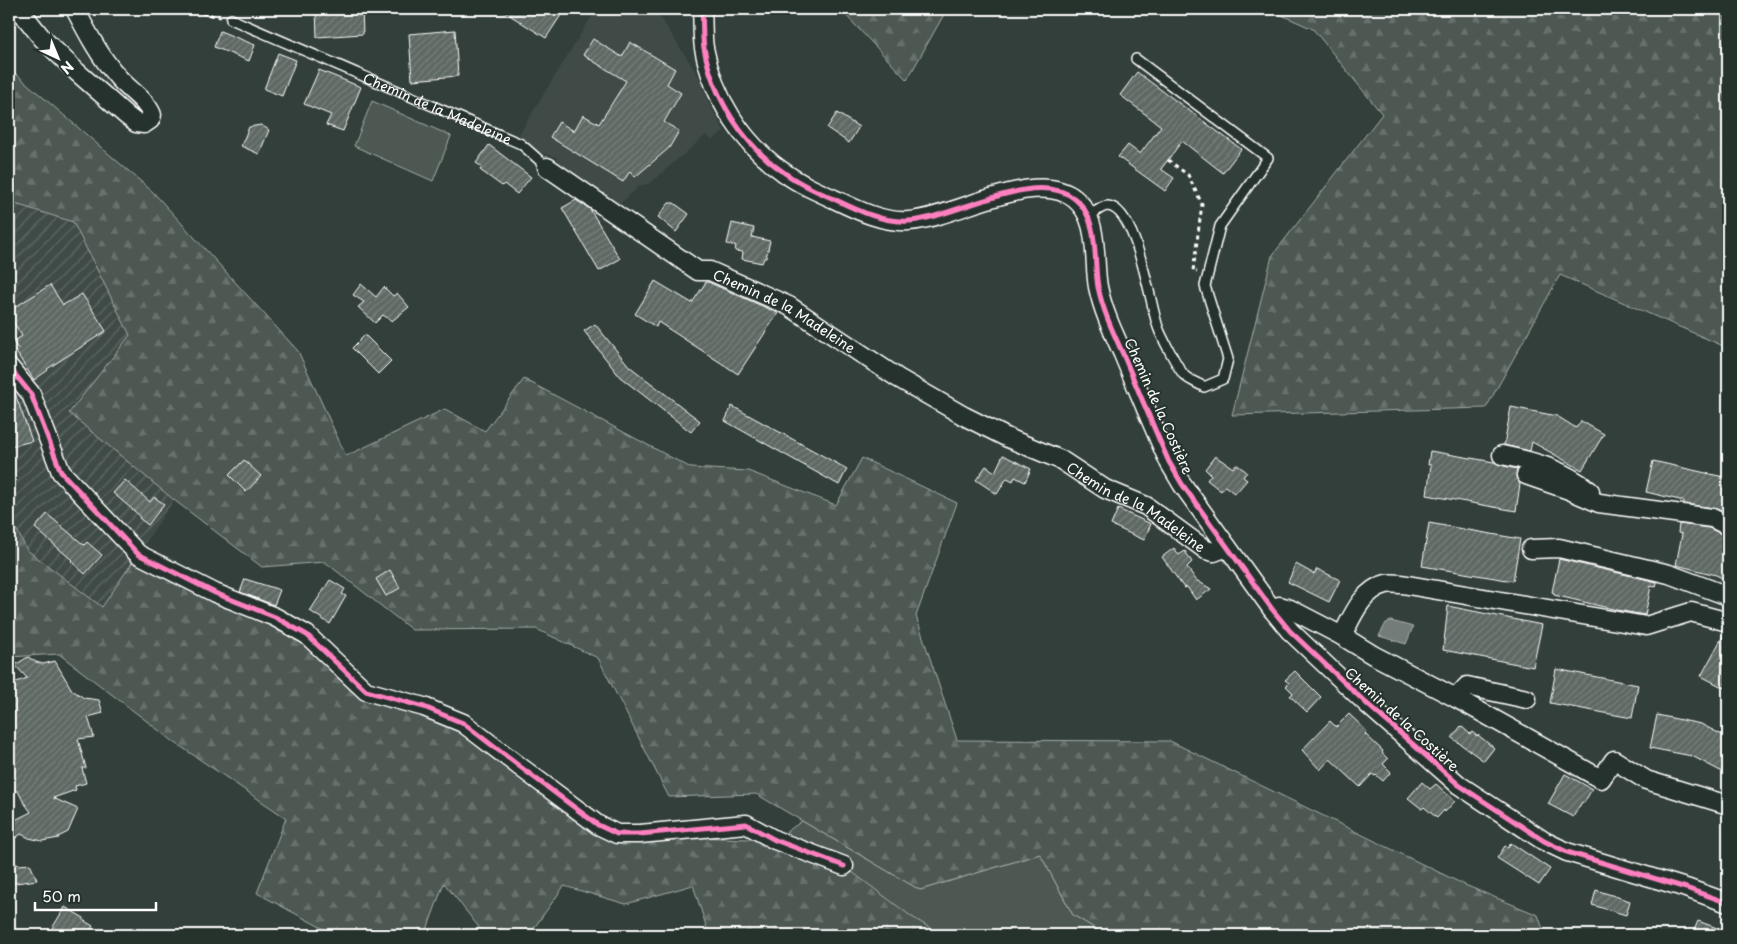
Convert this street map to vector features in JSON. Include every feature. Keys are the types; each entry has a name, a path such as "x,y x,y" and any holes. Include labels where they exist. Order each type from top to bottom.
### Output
{"street":[{"path":"19,9 42,38 78,72 126,116 136,123 144,124 150,120 152,115 149,108 126,88 115,75 92,42 75,9"},
{"name":"Chemin de la Costière","path":"702,9 707,62 717,90 733,120 768,161 813,190 852,208 883,219 910,221 941,216 1022,190 1054,188 1073,197 1086,210 1089,217 1093,235 1096,277 1103,305 1144,406 1175,472 1272,609 1290,631 1316,657 1458,785 1544,841 1567,852 1686,888 1728,903"},
{"name":"Chemin de la Madeleine","path":"547,167 698,271 710,271 789,306 898,378 964,416 1008,438 1062,460 1105,489 1146,506 1206,550 1214,552 1227,546"},
{"path":"9,368 31,394 61,472 138,554 215,593 275,617 307,635 366,691 424,707 464,723 598,825 617,834 640,834 746,824 775,840 844,866"},
{"path":"1502,455 1536,462 1566,474 1589,490 1599,503"},
{"path":"1526,476 1569,490 1599,503 1712,518 1728,526"},
{"path":"1531,549 1559,548 1669,574 1728,596"},
{"path":"1342,636 1356,608 1365,597 1375,589 1387,584 1402,584 1646,626 1691,612 1728,622"},
{"path":"1272,609 1279,606 1284,607 1342,636 1372,655 1456,698 1601,779 1614,760 1646,780 1728,805"},
{"path":"1456,698 1466,686 1527,699"}],"lane":[{"name":"Chemin de la Madeleine","path":"231,19 521,144 547,167"},
{"path":"1089,217 1103,207 1110,206 1119,211 1127,221 1139,253 1158,328 1184,375 1204,386 1223,379 1228,359 1205,286 1220,226 1268,158 1136,59"}],"path":[{"path":"196,9 204,14 231,19"},
{"path":"1168,160 1188,175 1202,204 1193,271 1208,274"}],"shaded area":[{"path":"596,9 655,9 699,77 709,103 724,131 712,140 706,135 650,183 639,186 614,210 558,167 557,157 537,152 518,136"},
{"path":"9,202 73,222 130,335 69,413 174,500 102,607 27,550 9,516"},
{"path":"1391,621 1413,627 1406,644 1379,636 1386,623"}],"green space":[{"path":"840,9 947,9 907,80"},
{"path":"1268,9 1728,9 1728,348 1560,275 1486,408 1232,415 1272,256 1382,114 1313,29"},
{"path":"9,68 153,192 298,351 346,456 445,409 485,431 524,379 691,468 748,471 836,505 862,458 957,503 916,616 957,740 1170,741 1465,885 1538,915 1545,935 1106,935 1073,915 1040,854 920,890 756,794 669,797 598,658 536,629 412,630 325,562 262,567 174,500 69,413 130,335 73,222 9,202"},
{"path":"372,101 451,136 433,181 354,146"},
{"path":"9,515 27,550 102,607 138,554 275,617 366,691 424,707 617,834 775,840 844,866 912,917 942,935 709,935 693,885 626,904 564,886 529,935 485,935 444,883 425,935 335,935 257,893 286,818 174,742 59,654 9,657"},
{"path":"802,821 920,890 1040,854 1073,915 1106,935 942,935 775,840"}],"building":[{"path":"316,9 362,9 363,34 317,37"},
{"path":"500,9 565,9 546,38"},
{"path":"455,30 458,76 412,80 409,34"},
{"path":"220,31 255,45 249,61 214,47"},
{"path":"593,39 622,57 630,42 675,69 667,84 681,93 664,122 679,131 669,148 635,177 630,171 623,182 550,137 559,122 574,131 583,115 599,124 626,81 583,55"},
{"path":"278,53 296,60 282,96 264,89"},
{"path":"319,70 361,87 343,131 326,125 331,115 304,104"},
{"path":"1137,72 1241,149 1223,173 1182,141 1161,169 1174,178 1165,191 1118,157 1128,145 1140,154 1161,126 1120,95"},
{"path":"837,113 859,127 849,143 827,128"},
{"path":"261,125 269,130 259,154 241,146 249,127"},
{"path":"489,145 531,177 517,194 480,170 482,167 476,163"},
{"path":"576,200 590,209 620,259 599,271 562,208"},
{"path":"669,203 674,203 689,214 676,232 658,217"},
{"path":"732,223 754,228 752,237 770,241 766,258 764,258 762,263 742,259 743,252 735,251 736,246 727,244"},
{"path":"655,281 692,303 706,282 708,282 778,313 738,374 658,322 656,327 635,314"},
{"path":"361,284 376,297 384,287 393,296 397,293 409,307 392,321 383,315 375,323 358,307 364,302 353,295"},
{"path":"50,285 63,305 82,294 106,331 47,369 34,380 16,352 19,350 13,342 22,336 9,315 9,311"},
{"path":"595,324 629,366 700,421 691,432 620,377 584,331"},
{"path":"365,335 391,361 378,374 352,348"},
{"path":"9,384 13,388 32,441 9,447"},
{"path":"732,406 847,469 839,485 725,421"},
{"path":"1511,407 1557,416 1576,428 1581,421 1604,434 1582,470 1532,442 1530,451 1504,445"},
{"path":"1430,451 1494,462 1517,469 1516,477 1520,484 1516,511 1427,495 1431,465 1428,465"},
{"path":"1003,455 1031,469 1025,482 1015,477 1013,481 1007,478 997,494 976,480 986,466 995,472"},
{"path":"1215,456 1233,468 1236,464 1247,472 1243,477 1247,480 1235,494 1225,486 1221,491 1207,480 1211,475 1205,469"},
{"path":"244,460 261,476 246,492 229,475"},
{"path":"1653,461 1728,478 1728,514 1714,508 1684,504 1684,501 1646,492"},
{"path":"125,480 150,502 154,497 164,504 148,525 113,493"},
{"path":"1118,509 1151,524 1144,540 1111,525"},
{"path":"47,514 84,545 87,542 102,555 85,574 72,560 35,528"},
{"path":"1429,523 1520,539 1513,581 1422,566"},
{"path":"1679,524 1709,528 1728,537 1728,581 1716,575 1676,565 1682,534 1678,533"},
{"path":"1174,548 1179,555 1185,551 1192,562 1187,567 1196,580 1211,589 1196,600 1187,587 1184,588 1162,557"},
{"path":"1559,559 1657,582 1656,587 1651,586 1645,615 1554,595 1552,592"},
{"path":"1296,564 1314,574 1317,569 1340,580 1329,602 1288,582"},
{"path":"390,570 400,588 386,596 376,579"},
{"path":"245,579 280,590 274,605 240,592"},
{"path":"330,580 345,589 342,594 346,596 330,624 310,611"},
{"path":"1448,606 1542,625 1533,667 1443,650"},
{"path":"1725,632 1728,632 1728,690 1701,676"},
{"path":"28,657 43,664 55,661 72,690 84,698 99,700 103,713 88,717 94,737 78,739 86,768 82,768 86,783 75,786 76,790 53,798 78,809 68,832 59,838 42,841 21,834 9,843 9,823 31,812 18,791 9,791 9,685 27,678 15,665"},
{"path":"1556,669 1638,685 1632,718 1550,703"},
{"path":"1295,671 1321,697 1307,712 1290,696 1293,693 1286,686 1289,683 1285,680"},
{"path":"1349,714 1367,731 1365,734 1383,751 1382,753 1388,759 1383,764 1391,772 1383,781 1372,774 1360,787 1330,759 1320,770 1302,750 1330,721 1336,727"},
{"path":"1657,715 1701,724 1728,738 1728,775 1692,756 1650,748"},
{"path":"1461,726 1470,734 1472,732 1478,735 1494,748 1484,761 1452,738"},
{"path":"1565,774 1592,789 1573,817 1548,804"},
{"path":"1422,782 1430,789 1436,784 1455,801 1437,818 1424,807 1422,809 1408,798"},
{"path":"1511,843 1550,869 1539,885 1497,858 1505,846 1508,848"},
{"path":"9,861 19,865 30,864 37,880 9,884"},
{"path":"1596,890 1630,901 1626,915 1592,905"},
{"path":"65,907 84,918 83,920 93,926 87,935 48,935"},
{"path":"1698,921 1728,932 1728,935 1692,935"}],"cycle path":[{"path":"702,9 703,43 708,66 714,84 731,117 754,147 768,160 807,187 870,215 899,221 928,218 1017,191 1039,189 1059,191 1075,199 1083,207 1092,228 1098,287 1105,313 1169,462 1182,484 1290,631 1366,703 1459,785 1544,841 1567,852 1686,888 1728,903"},
{"path":"9,367 31,394 61,472 138,554 215,593 275,617 307,635 366,691 424,707 463,723 598,825 617,834 640,834 746,824 775,840 844,866"}]}
